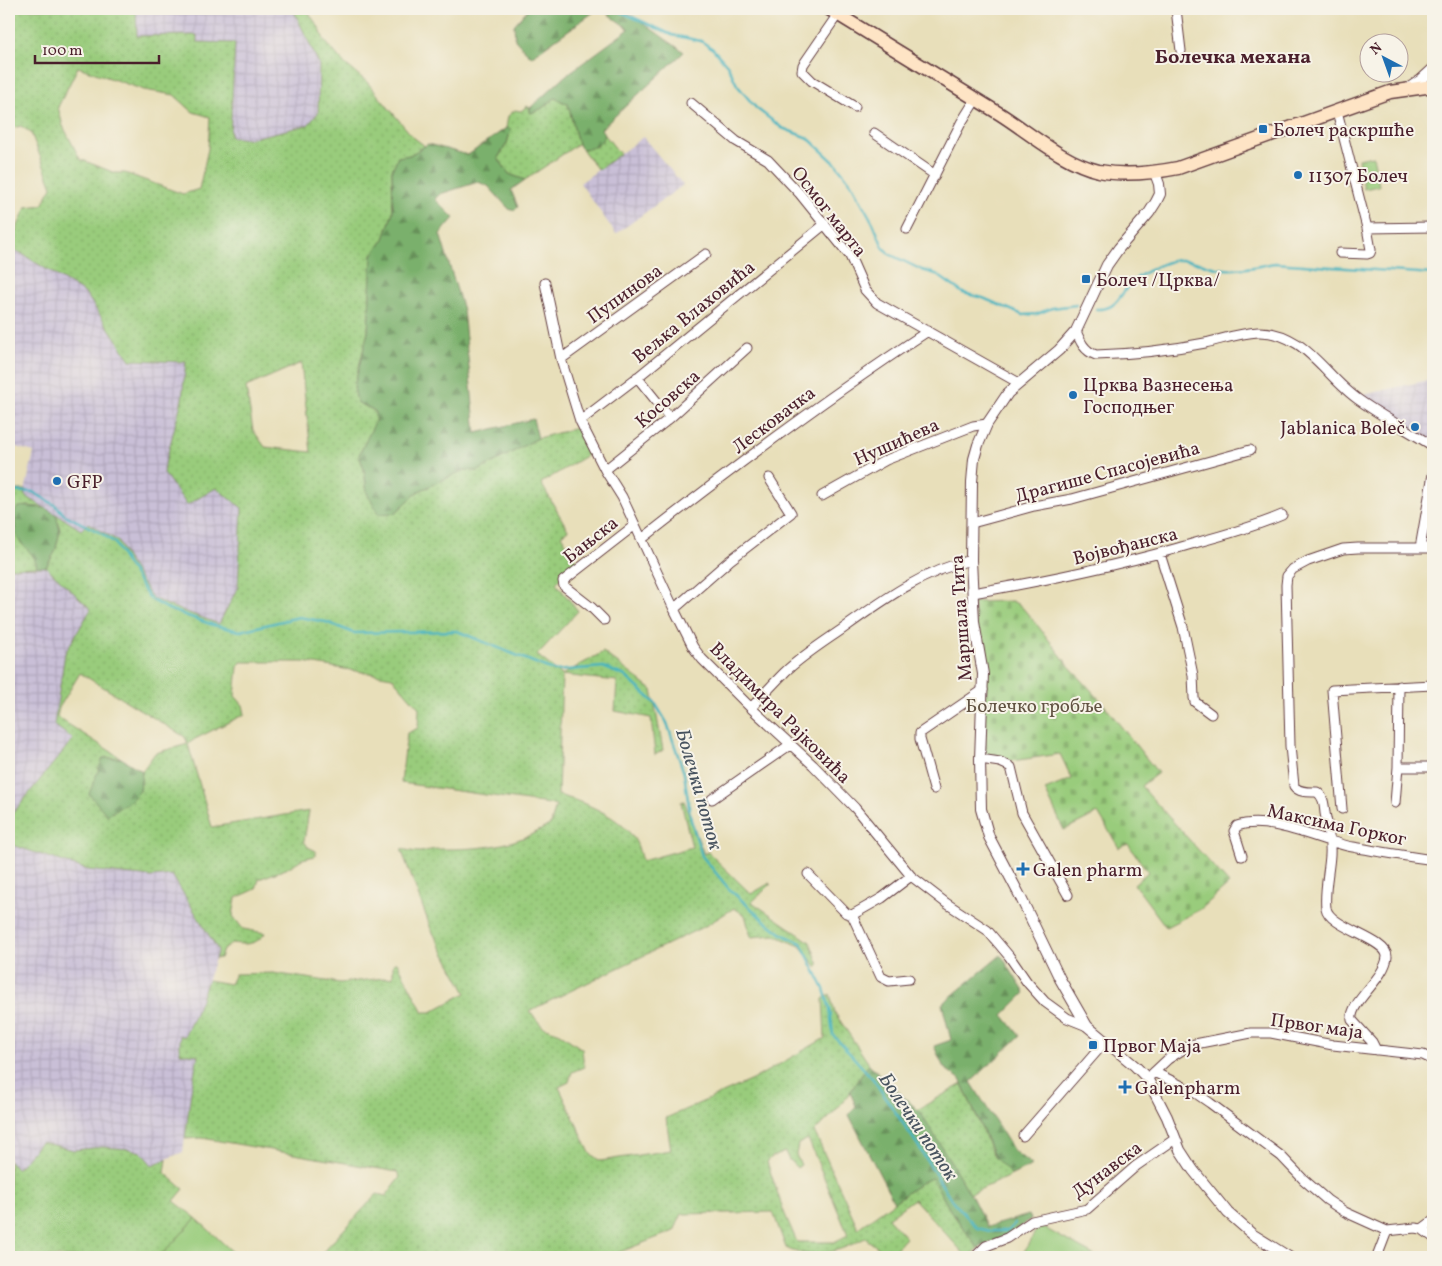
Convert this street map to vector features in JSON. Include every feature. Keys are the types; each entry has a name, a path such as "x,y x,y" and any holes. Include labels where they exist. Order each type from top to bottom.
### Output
{"main road":[{"path":"833,12 1080,164 1100,171 1156,173 1178,168 1390,92 1433,86"}],"street":[{"path":"1176,9 1181,51"},
{"path":"833,12 802,72 812,81 855,107"},
{"path":"1408,88 1433,69"},
{"path":"908,229 976,99"},
{"name":"Осмог марта","path":"691,102 736,141 768,160 800,194 850,256 868,296 877,303 1018,383"},
{"path":"1337,111 1371,250 1370,253 1340,253"},
{"path":"874,133 935,175"},
{"name":"Маршала Тита","path":"1156,173 1160,194 1156,202 1150,213 1119,248 1107,265 1076,331 1058,350 1018,383 1003,399 987,424 974,459 971,560 974,622 983,674 980,759 981,809 989,837 1060,979 1087,1026 1135,1066 1150,1075 1175,1139 1193,1170 1228,1213 1252,1234 1289,1257"},
{"name":"Вељка Влаховића","path":"580,421 825,224"},
{"path":"1367,228 1433,227"},
{"name":"Пупинова","path":"561,359 706,254"},
{"name":"Владимира Рајковића","path":"545,283 561,359 580,421 622,497 693,647 702,659 751,708 791,744 855,808 910,876 987,930 1045,1002 1067,1018 1087,1026"},
{"name":"Лесковачка","path":"642,539 782,431 855,379 928,331"},
{"path":"1076,331 1084,347 1096,355 1150,352 1259,332 1290,339 1314,357 1344,390 1433,446"},
{"name":"Косовска","path":"606,470 670,418 747,348"},
{"path":"637,377 670,418"},
{"name":"Нушићева","path":"822,496 886,460 973,426 987,424"},
{"name":"Драгише Спасојевића","path":"972,522 1034,506 1072,499 1250,450"},
{"path":"1420,548 1433,474"},
{"path":"674,609 730,561 791,513 769,478"},
{"name":"Војвођанска","path":"973,593 1072,575 1160,554 1254,526 1282,515"},
{"name":"Бањска","path":"604,620 564,586 563,581 635,525"},
{"path":"1376,1050 1372,1042 1352,1020 1351,1016 1356,1006 1379,976 1387,956 1383,949 1334,920 1328,913 1326,902 1330,842 1321,796 1316,792 1297,790 1294,786 1290,746 1287,576 1296,566 1343,549 1433,548"},
{"path":"1160,554 1183,626 1193,675 1195,702 1211,714"},
{"path":"751,708 786,671 883,600 927,575 971,560"},
{"path":"1395,803 1398,766 1399,686"},
{"path":"1342,809 1332,690 1433,686"},
{"path":"934,789 920,733 983,690"},
{"path":"712,799 791,744"},
{"path":"980,759 1000,762 1011,767 1022,813 1068,895"},
{"path":"1398,766 1433,767"},
{"name":"Максима Горког","path":"1242,856 1234,831 1237,826 1243,824 1271,824 1330,842 1433,860"},
{"path":"808,874 846,913 852,915 881,977 889,981 909,979"},
{"path":"852,915 882,898 910,876"},
{"name":"Првог маја","path":"1150,1075 1176,1053 1190,1045 1251,1033 1271,1033 1333,1045 1423,1055 1433,1060"},
{"path":"1023,1136 1105,1042"},
{"path":"1150,1075 1194,1092 1210,1103 1280,1156 1327,1200 1345,1212 1387,1231 1410,1228 1422,1229 1433,1236"},
{"name":"Дунавска","path":"975,1257 986,1246 1007,1238 1032,1221 1087,1209 1136,1166 1175,1139"},
{"path":"1422,1229 1433,1221"},
{"path":"1377,1257 1387,1231"}],"shaded area":[{"path":"136,9 293,9 319,64 318,113 308,125 248,139 230,138 235,43 197,42 196,35 137,36"},
{"path":"643,137 683,185 616,234 580,183"},
{"path":"9,251 19,252 86,294 130,360 186,362 182,399 163,472 216,488 242,508 238,587 219,624 152,598 124,554 118,541 81,530 24,495 34,452 9,445"},
{"path":"1433,379 1433,442 1359,396"},
{"path":"46,567 91,609 65,653 54,725 73,739 9,818 9,568"},
{"path":"9,844 88,870 151,877 172,875 218,950 198,1007 184,1037 181,1036 198,1055 183,1152 152,1165 130,1149 102,1147 74,1150 41,1142 17,1169 9,1161"}],"green space":[{"path":"9,9 136,9 137,36 197,35 197,42 235,43 230,137 248,139 308,125 318,113 319,64 293,9 306,9 320,29 324,40 344,63 367,82 413,137 425,146 410,155 398,157 392,170 393,212 384,239 372,255 368,332 354,387 357,402 375,411 376,422 359,455 364,469 367,493 395,513 419,491 464,470 478,471 538,438 577,428 589,454 541,483 568,530 561,535 578,562 556,583 578,611 537,655 562,675 558,795 591,806 622,825 636,842 642,861 692,847 681,802 684,801 704,854 708,852 751,894 770,883 752,902 810,942 819,965 817,967 800,946 774,935 751,937 745,915 734,908 707,925 529,1011 543,1027 558,1032 582,1049 584,1067 572,1072 569,1082 559,1087 590,1153 600,1161 671,1150 666,1118 752,1080 825,1038 823,999 830,994 835,1013 869,1064 837,1109 814,1131 858,1228 922,1182 932,1177 950,1210 978,1248 971,1257 967,1257 914,1199 888,1218 906,1238 889,1256 865,1238 846,1247 826,1253 806,1254 796,1252 786,1248 773,1212 682,1214 674,1231 607,1257 327,1257 322,1253 377,1194 386,1196 400,1177 397,1172 202,1138 185,1139 198,1055 180,1053 180,1035 184,1037 208,980 230,984 235,974 273,973 340,983 393,977 393,964 397,962 423,1012 431,1012 466,993 431,929 401,849 420,852 436,849 483,847 510,842 524,838 551,824 556,805 401,783 407,733 418,728 419,708 392,677 303,662 241,662 238,667 235,696 243,705 245,714 188,744 212,827 309,811 304,841 308,847 316,851 315,856 302,859 286,869 259,879 256,889 236,898 233,916 243,929 265,933 259,940 246,944 232,943 223,950 220,958 215,959 218,950 172,875 151,877 88,870 9,844 9,818 73,739 54,725 65,653 91,609 46,567 55,552 60,531 56,514 81,530 88,523 118,541 124,554 152,598 219,624 238,587 242,508 216,488 187,505 163,472 182,399 186,362 130,360 86,294 19,252 9,251 26,207 42,205 52,187 31,133 21,126 9,129","holes":["78,67 144,90 174,95 193,112 210,117 208,149 199,189 183,194 125,173 115,173 80,159 63,126 58,107","301,363 311,452 265,447 253,430 246,387","80,673 185,737 188,744 155,753 142,771 140,791 103,758 121,758 57,717 59,708","808,1139 848,1235 834,1242 797,1242 784,1212 767,1162 772,1157 785,1152 789,1160 797,1168 801,1165 796,1155 798,1144"]},
{"path":"528,9 598,9 531,57 515,40 514,25"},
{"path":"601,9 623,9 684,52 601,129 605,135 601,142 593,147 582,149 578,144 568,104 555,98 541,109 530,113 530,108 565,76 629,29"},
{"path":"555,98 568,104 578,144 525,180 509,174 498,158 507,143 511,129 506,128 508,116 515,110 521,111 527,106 530,108 530,113 541,109"},
{"path":"506,128 511,129 507,143 498,158 509,174 525,180 511,190 518,207 510,210 488,186 478,182 440,194 435,199 454,218 440,234 463,310 476,433 533,419 538,438 478,471 464,470 419,491 395,513 378,514 367,493 364,469 359,455 375,422 375,411 357,402 354,387 368,332 372,255 384,239 393,212 392,170 398,157 410,155 428,144 468,155"},
{"path":"605,135 620,154 598,170 582,149 596,146"},
{"path":"1373,156 1379,186 1364,189 1358,159"},
{"path":"9,490 26,490 24,495 45,508 28,506 17,537 32,554 37,567 9,568"},
{"path":"19,507 45,508 56,514 60,531 55,552 46,567 37,567 31,553 19,541 16,534 14,512"},
{"name":"Болечко гробље","path":"1012,601 1021,606 1038,626 1158,773 1141,786 1229,884 1201,909 1166,927 1134,884 1148,872 1128,844 1119,848 1098,813 1064,830 1045,790 1072,779 1060,754 1012,761 980,756 983,674 973,602"},
{"path":"603,652 652,690 663,750 655,755 651,718 615,711 617,681 562,675"},
{"path":"103,758 121,758 142,771 140,791 129,802 107,815 89,794"},
{"path":"1001,955 1025,993 1003,1015 1020,1036 971,1082 1014,1151 1032,1165 1012,1175 995,1158 960,1079 944,1068 934,1046 951,1040 942,1004"},
{"path":"869,1064 921,1113 972,1197 987,1227 1029,1215 1031,1219 1007,1236 978,1248 950,1210 932,1178 922,1182 894,1202 849,1115 856,1106 850,1092"},
{"path":"962,1084 994,1157 1012,1175 970,1194 917,1110"},
{"path":"41,1142 74,1150 102,1147 130,1149 141,1152 152,1165 167,1159 165,1173 184,1189 174,1201 196,1218 160,1257 9,1257 9,1161 17,1169"},
{"path":"196,1218 238,1257 160,1257"},
{"path":"1039,1225 1097,1257 1021,1257"}],"waterway":[{"path":"615,9 672,35 701,41 713,49 728,66 737,85 756,108 782,128 808,138 835,163 851,183 873,223 883,247 889,254 922,270 936,274 963,293 983,298 1023,315 1037,314 1052,308 1076,305"},
{"path":"1096,309 1103,309 1114,304 1131,283 1143,273 1176,260 1190,261 1224,269 1249,268 1274,263 1433,274"},
{"name":"Болечки поток","path":"9,491 33,492 55,505 65,515 101,533 115,543 150,599 168,609 213,625 240,631 299,617 326,622 354,633 457,631 555,671 603,667 625,676 655,703 667,723 684,773 691,820 702,856 729,889 764,920 782,934 801,943 824,989 830,1009 833,1035 873,1079 917,1144 950,1198 977,1228 990,1231 1008,1231 1015,1223"}],"place":[{"name":"Болеч раскршће","path":"1263,129"},
{"name":"11307 Болеч","path":"1298,175"},
{"name":"Болеч /Црква/","path":"1086,279"},
{"name":"Црква Вазнесења Господњег","path":"1073,395"},
{"name":"Jablanica Boleč","path":"1415,427"},
{"name":"GFP","path":"57,481"},
{"name":"Galen pharm","path":"1023,869"},
{"name":"Првог Маја","path":"1093,1045"},
{"name":"Galenpharm","path":"1125,1087"}],"district":[{"name":"Болечка механа","path":"1233,56"}]}
